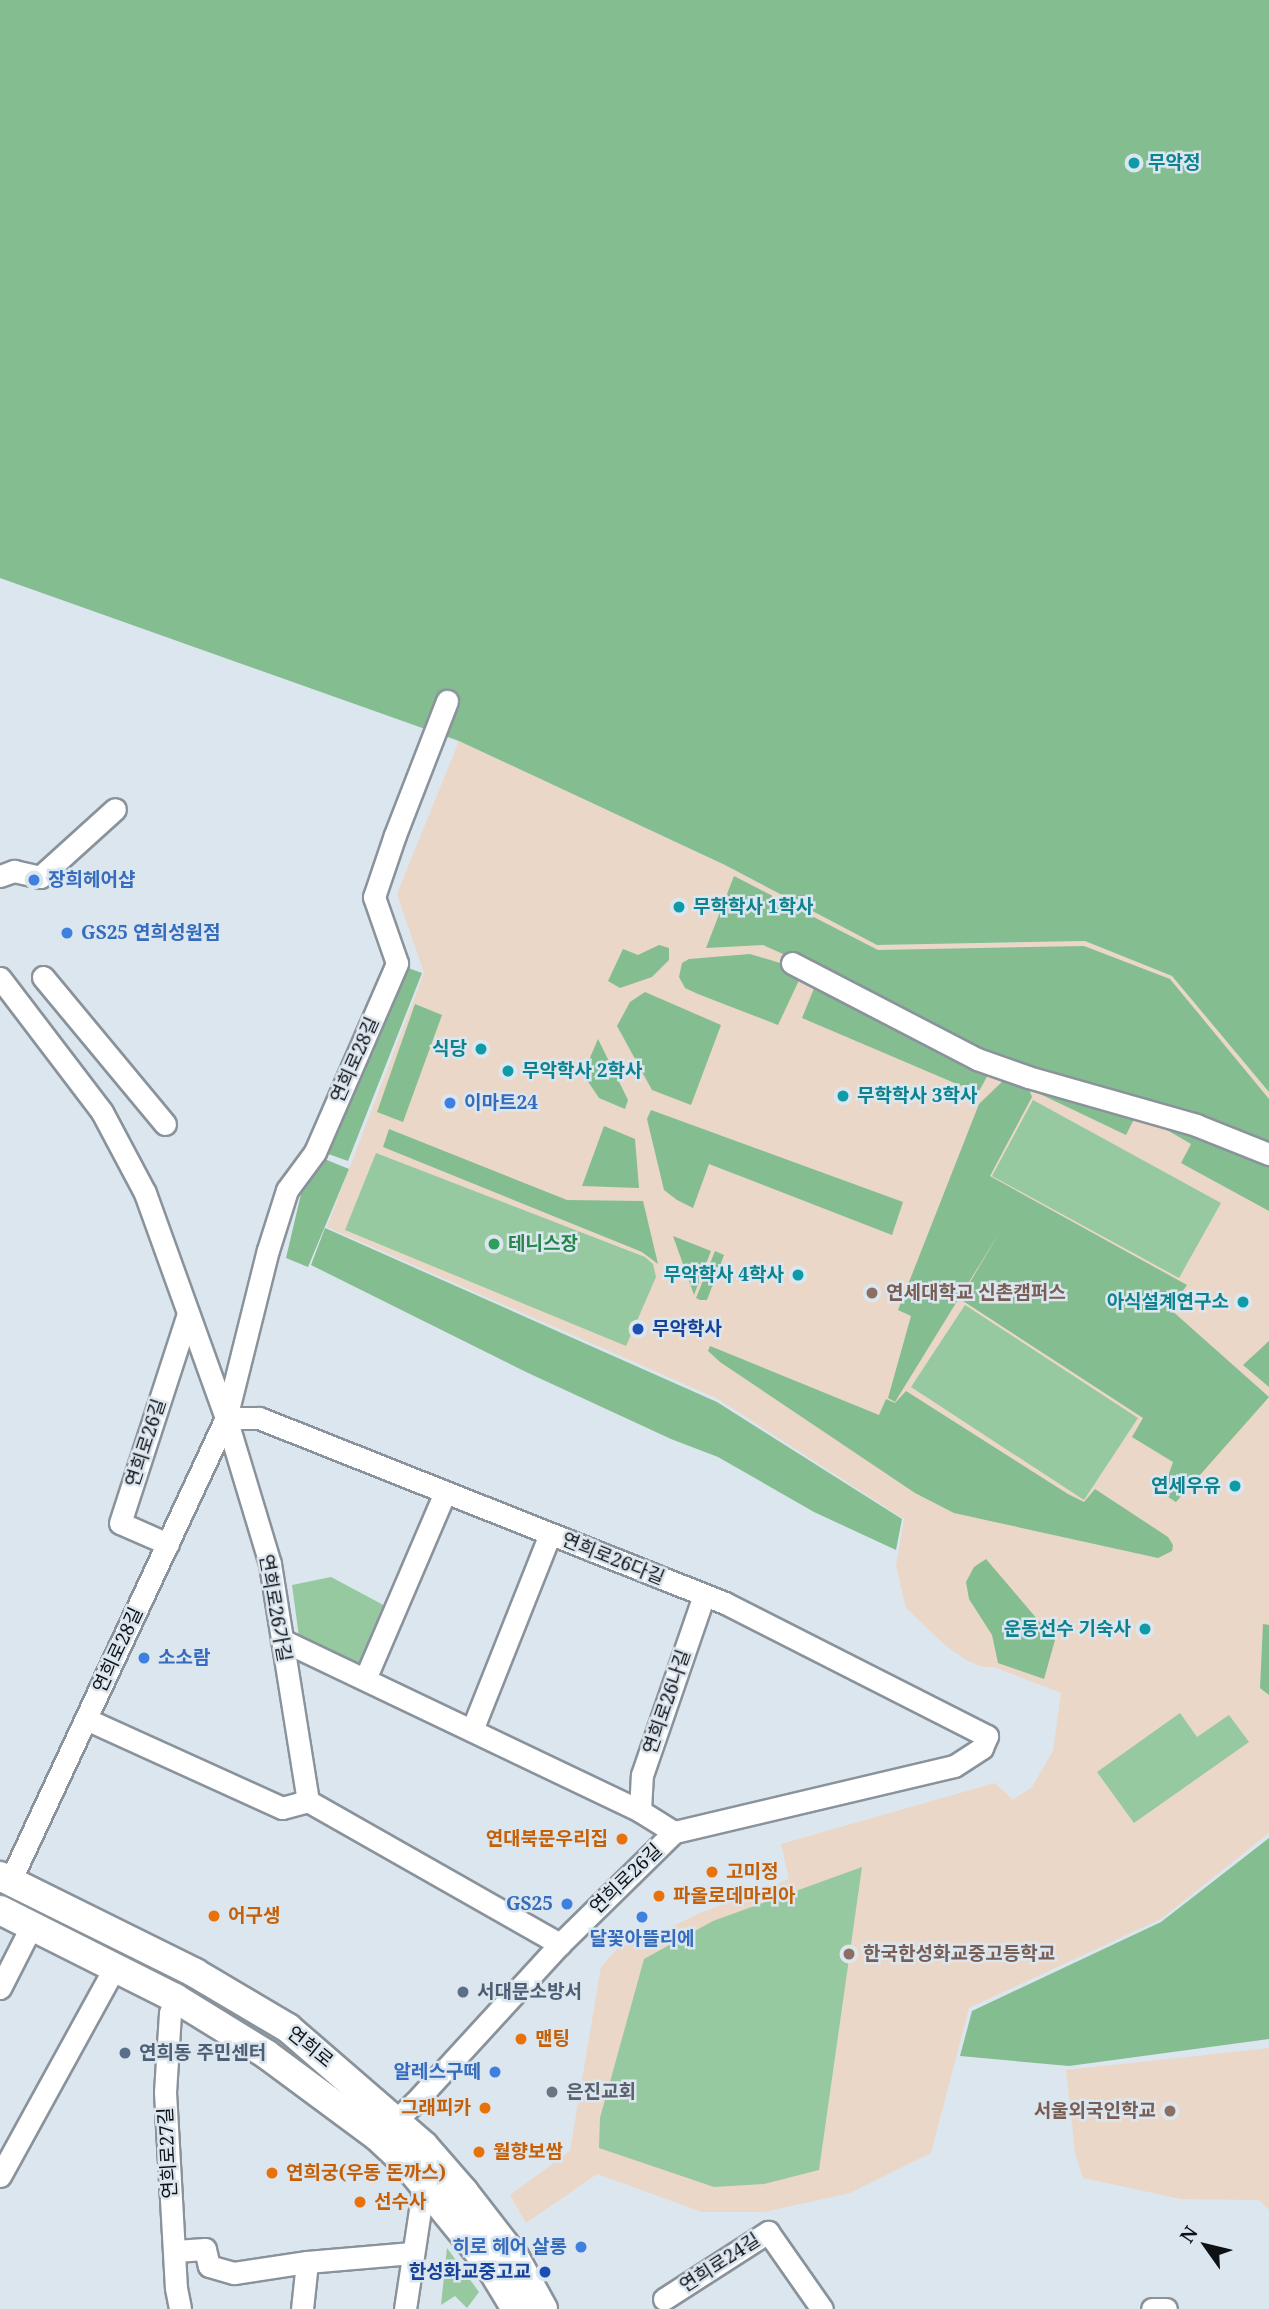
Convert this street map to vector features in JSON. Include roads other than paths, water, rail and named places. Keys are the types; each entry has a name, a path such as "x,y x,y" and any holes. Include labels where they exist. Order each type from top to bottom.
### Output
{"main road":[{"name":"연희로","path":"5,1879 195,1973 288,2028 387,2129 464,2192 515,2258 543,2309"},
{"name":"연희로","path":"0,1910 175,1998 387,2129 424,2185 491,2266 516,2309"}],"street":[{"name":"연희로28길","path":"5,1879 86,1719 226,1418 268,1250 287,1191 315,1152 397,963 374,897 394,835 447,701"},
{"path":"0,876 14,871 40,877 115,809"},
{"path":"792,963 977,1059 1028,1077 1196,1125 1269,1154"},
{"path":"43,977 165,1124"},
{"path":"0,978 102,1112 145,1193 226,1418"},
{"name":"연희로26길","path":"167,1544 120,1523 188,1314"},
{"name":"연희로26다길","path":"226,1418 259,1418 704,1595 987,1737"},
{"name":"연희로26가길","path":"226,1418 270,1564 308,1801"},
{"path":"365,1679 445,1492"},
{"path":"472,1730 550,1534"},
{"name":"연희로26나길","path":"640,1811 642,1775 704,1595"},
{"path":"282,1640 640,1811 674,1832"},
{"path":"86,1719 282,1808 308,1801 560,1944"},
{"name":"연희로26길","path":"387,2129 560,1944 674,1832 954,1766 982,1748 987,1737"},
{"path":"0,1988 32,1925"},
{"path":"0,2176 115,1967"},
{"name":"연희로27길","path":"175,1998 170,2013 165,2092 176,2288 180,2309"},
{"path":"405,2309 424,2185"},
{"name":"연희로24길","path":"664,2298 768,2232 822,2309"},
{"path":"175,2250 205,2249 209,2266 234,2273 307,2262 412,2253"},
{"path":"302,2309 307,2262"},
{"path":"1152,2309 1166,2309"}],"place":[{"name":"무악정","path":"1134,163"},
{"name":"장희헤어샵","path":"34,880"},
{"name":"무학학사 1학사","path":"679,907"},
{"name":"GS25 연희성원점","path":"67,933"},
{"name":"식당","path":"481,1049"},
{"name":"무악학사 2학사","path":"508,1071"},
{"name":"무학학사 3학사","path":"843,1096"},
{"name":"이마트24","path":"450,1103"},
{"name":"테니스장","path":"494,1244"},
{"name":"무악학사 4학사","path":"798,1275"},
{"name":"연세대학교 신촌캠퍼스","path":"872,1293"},
{"name":"아식설계연구소","path":"1243,1302"},
{"name":"무악학사","path":"638,1329"},
{"name":"연세우유","path":"1235,1486"},
{"name":"운동선수 기숙사","path":"1145,1629"},
{"name":"소소람","path":"144,1658"},
{"name":"연대북문우리집","path":"622,1839"},
{"name":"고미정","path":"712,1872"},
{"name":"파올로데마리아","path":"659,1896"},
{"name":"GS25","path":"567,1904"},
{"name":"어구생","path":"214,1916"},
{"name":"달꽃아뜰리에","path":"642,1917"},
{"name":"한국한성화교중고등학교","path":"849,1954"},
{"name":"서대문소방서","path":"463,1992"},
{"name":"맨팅","path":"521,2039"},
{"name":"연희동 주민센터","path":"125,2053"},
{"name":"알레스구떼","path":"495,2072"},
{"name":"은진교회","path":"552,2092"},
{"name":"그래피카","path":"485,2108"},
{"name":"서울외국인학교","path":"1170,2111"},
{"name":"월향보쌈","path":"479,2152"},
{"name":"연희궁(우동 돈까스)","path":"272,2173"},
{"name":"선수사","path":"360,2202"},
{"name":"히로 헤어 살롱","path":"581,2247"},
{"name":"한성화교중고교","path":"545,2272"}]}
